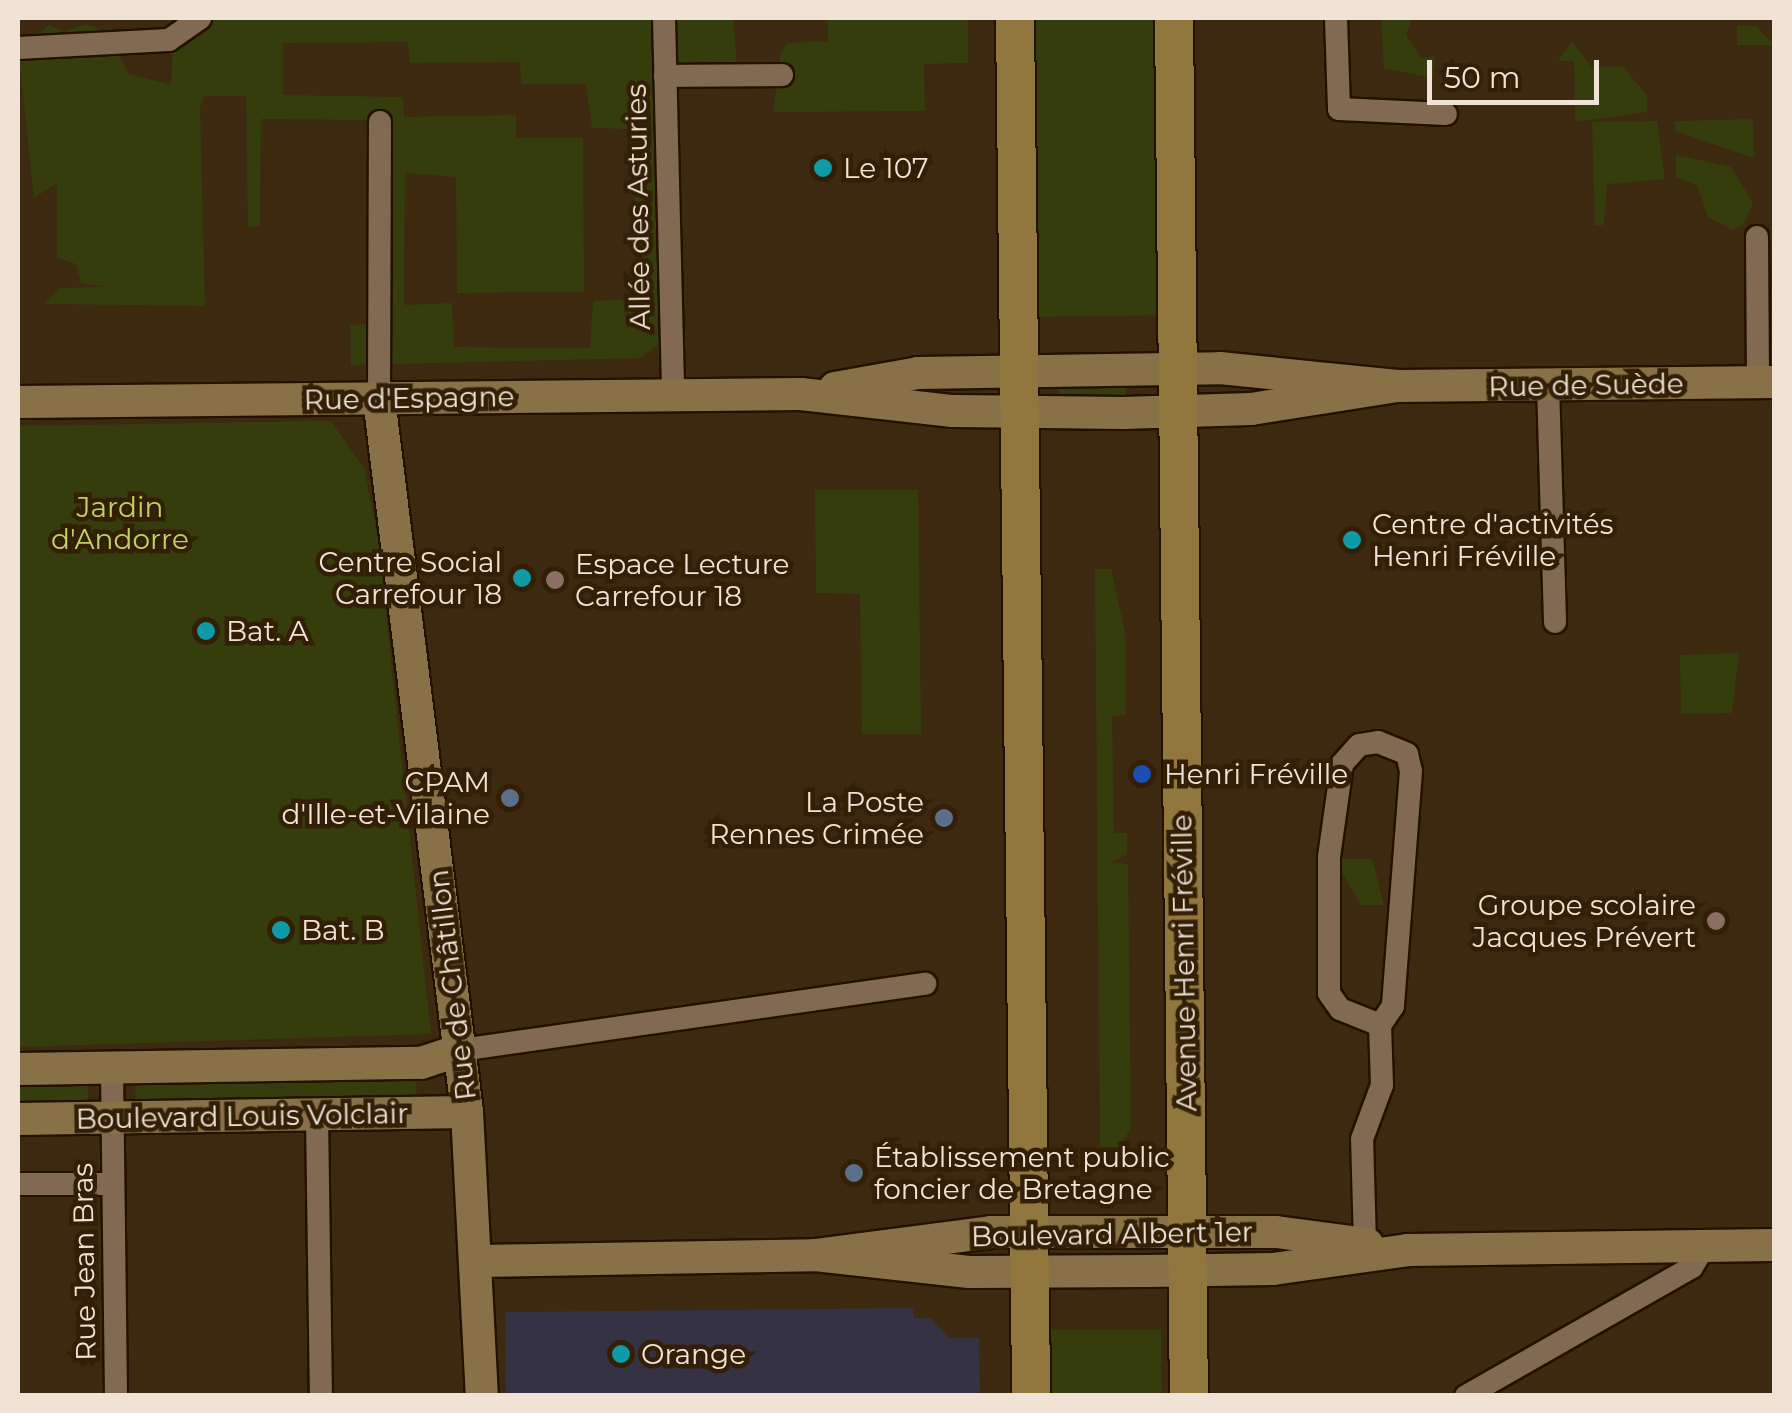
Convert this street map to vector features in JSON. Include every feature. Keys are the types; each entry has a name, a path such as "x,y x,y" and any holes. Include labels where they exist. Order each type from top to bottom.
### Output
{"main road":[{"path":"1015,18 1031,1396"},
{"name":"Avenue Henri Fréville","path":"1174,18 1189,1396"}],"street":[{"path":"18,48 169,40 200,18"},
{"name":"Allée des Asturies","path":"664,18 673,396"},
{"path":"1336,18 1339,109 1446,114"},
{"path":"665,76 782,74"},
{"path":"379,398 380,122"},
{"path":"1757,237 1766,382"},
{"path":"1018,370 1178,369"},
{"name":"Rue de Suède","path":"1178,369 1397,386 1766,382"},
{"name":"Rue d'Espagne","path":"801,394 918,373 1018,370"},
{"path":"918,373 919,408"},
{"path":"1548,385 1555,622"},
{"name":"Rue de Suède","path":"1177,411 1397,386"},
{"name":"Rue d'Espagne","path":"18,402 801,394 919,408 1020,412"},
{"name":"Rue de Châtillon","path":"379,398 467,1112 478,1262 482,1396"},
{"path":"1020,412 1177,411"},
{"path":"1365,1244 1362,1139 1382,1086 1380,1025 1393,1006 1411,771 1408,754 1378,742 1353,749 1340,771 1329,993 1340,1009 1380,1025"},
{"path":"460,1050 925,984"},
{"name":"Boulevard Louis Volclair","path":"18,1069 422,1063 460,1050"},
{"name":"Rue Jean Bras","path":"112,1068 116,1396"},
{"name":"Boulevard Louis Volclair","path":"18,1119 467,1112"},
{"path":"317,1116 321,1396"},
{"path":"18,1184 113,1184"},
{"name":"Boulevard Albert 1er","path":"478,1262 815,1255 1029,1233 1188,1232 1408,1250"},
{"name":"Boulevard Albert 1er","path":"815,1255 1029,1272 1188,1270 1408,1250 1774,1245"},
{"path":"1466,1396 1692,1268 1704,1247"}],"shaded area":[{"name":"Orange","path":"913,1308 914,1318 930,1318 949,1338 979,1338 980,1395 506,1395 505,1312"}],"green space":[{"path":"198,18 659,18 678,330 640,358 351,365 350,325 372,324 371,120 261,119 260,226 248,227 246,96 204,96 200,108 205,306 44,304 60,288 106,287 81,283 76,264 57,258 57,183 34,198 18,50 49,25 64,32 85,24 123,38 118,52 128,74 171,85 173,47","holes":["408,42 410,63 520,62 521,84 586,84 592,128 633,129 638,299 593,301 590,348 454,347 452,303 404,305 405,173 456,177 457,293 584,292 583,138 516,138 516,115 404,117 403,97 283,95 283,43"]},
{"path":"671,18 733,18 737,66 672,64"},
{"path":"828,18 968,18 968,63 924,64 925,111 773,112 781,54 787,43 828,41"},
{"path":"1029,18 1163,18 1165,315 1032,317"},
{"path":"1381,18 1412,19 1406,35 1422,59 1435,56 1433,78 1384,68"},
{"path":"1737,26 1756,26 1774,45 1737,45"},
{"path":"1572,42 1592,67 1622,66 1647,95 1647,112 1575,122 1574,61 1558,61"},
{"path":"1753,119 1754,158 1675,131 1675,121"},
{"path":"1657,121 1665,179 1607,184 1604,225 1595,225 1592,122"},
{"path":"1676,155 1731,167 1753,203 1744,224 1733,230 1708,217 1697,185 1676,177"},
{"path":"1125,379 1126,397 1059,398 1059,380"},
{"name":"Jardin d'Andorre","path":"331,421 365,470 378,540 431,1034 18,1047 18,426"},
{"path":"815,490 918,490 921,734 862,734 860,594 816,593"},
{"path":"1095,569 1111,569 1125,632 1126,715 1112,716 1114,833 1127,833 1127,854 1111,863 1128,864 1131,1128 1120,1146 1100,1152"},
{"path":"1739,653 1732,713 1681,714 1680,655"},
{"path":"1334,859 1372,859 1384,905 1361,905"},
{"path":"416,1076 417,1106 136,1109 135,1079"},
{"path":"18,1078 88,1078 88,1110 18,1111"},
{"path":"1051,1330 1161,1330 1162,1395 1052,1395"}],"place":[{"name":"Le 107","path":"823,168"},
{"name":"Centre d'activités Henri Fréville","path":"1352,540"},
{"name":"Centre Social Carrefour 18","path":"522,578"},
{"name":"Espace Lecture Carrefour 18","path":"555,580"},
{"name":"Bat. A","path":"206,631"},
{"name":"Henri Fréville","path":"1142,774"},
{"name":"CPAM d'Ille-et-Vilaine","path":"510,798"},
{"name":"La Poste Rennes Crimée","path":"944,818"},
{"name":"Groupe scolaire Jacques Prévert","path":"1716,921"},
{"name":"Bat. B","path":"281,930"},
{"name":"Établissement public foncier de Bretagne","path":"854,1173"},
{"name":"Orange","path":"621,1354"}]}
